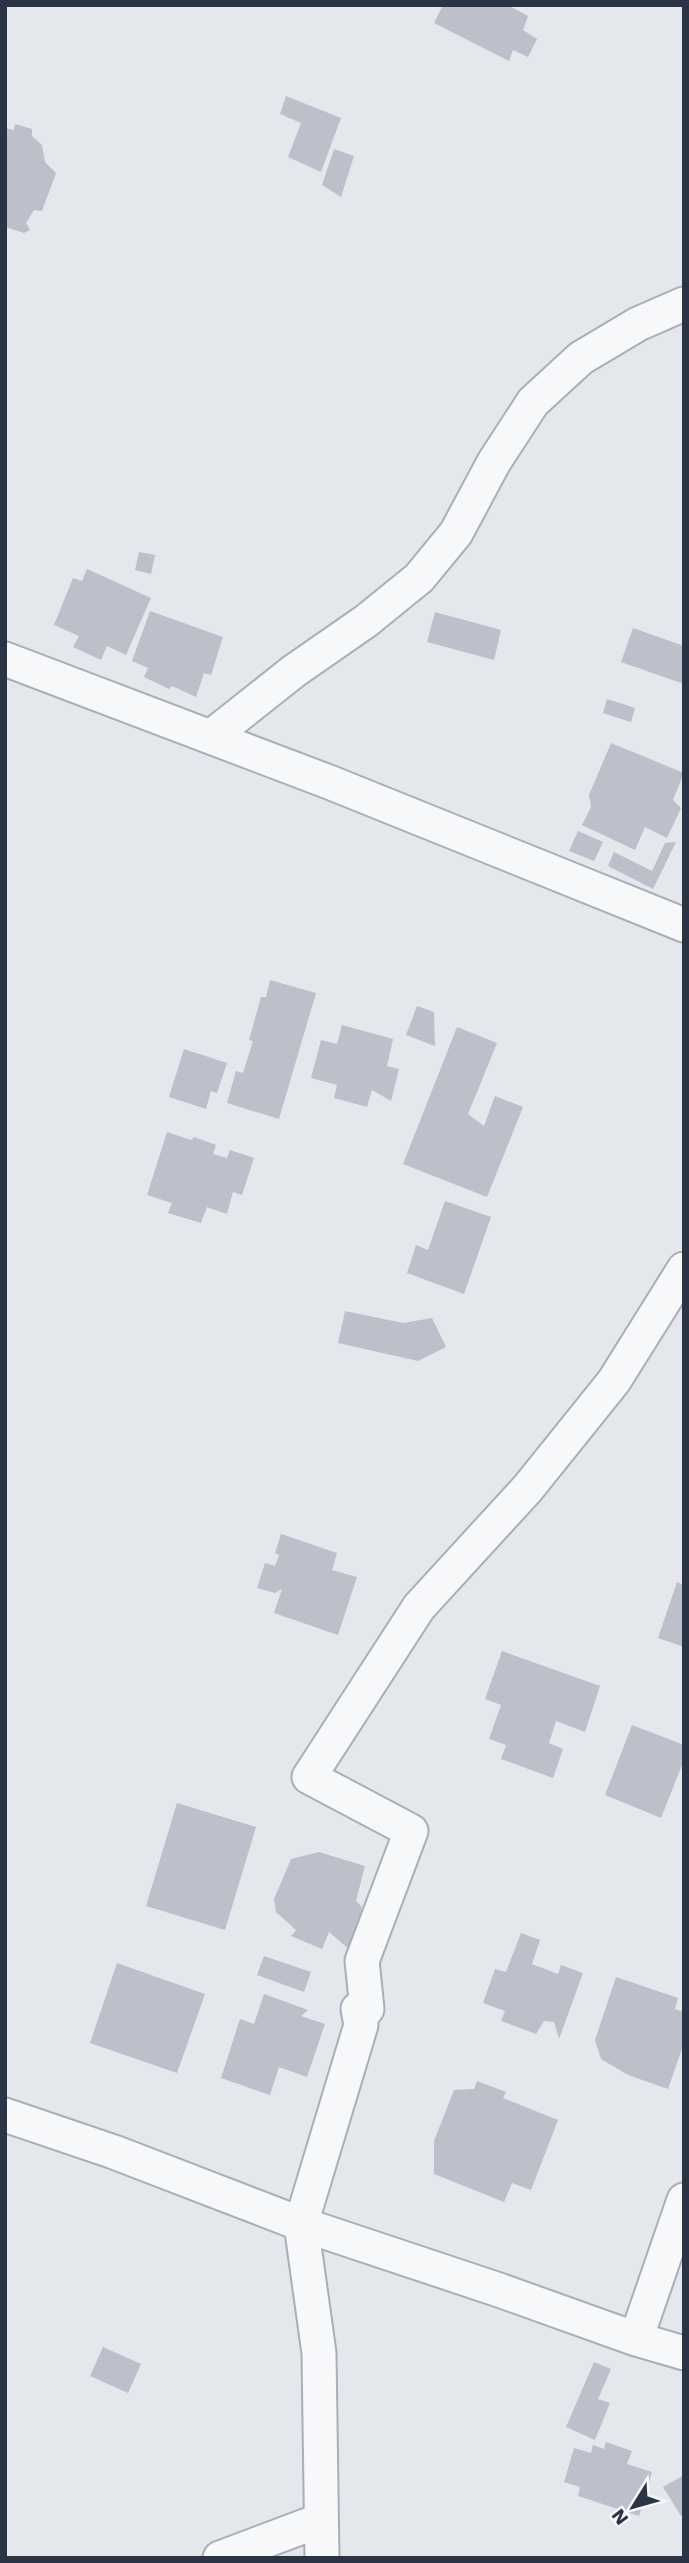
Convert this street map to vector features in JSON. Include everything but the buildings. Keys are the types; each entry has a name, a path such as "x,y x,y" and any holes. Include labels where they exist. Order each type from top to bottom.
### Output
{"street":[{"path":"212,736 419,578 456,533 494,462 533,402 581,358 638,324 684,304"},
{"path":"5,659 212,736 684,925"},
{"path":"322,2558 319,2353 301,2224 361,2025 358,2009 366,2009 362,1961 411,1831 309,1777 419,1607 528,1488 614,1381 684,1269"},
{"path":"5,2115 114,2152 301,2224 684,2353"},
{"path":"636,2339 684,2200"},
{"path":"220,2558 321,2519"}]}
